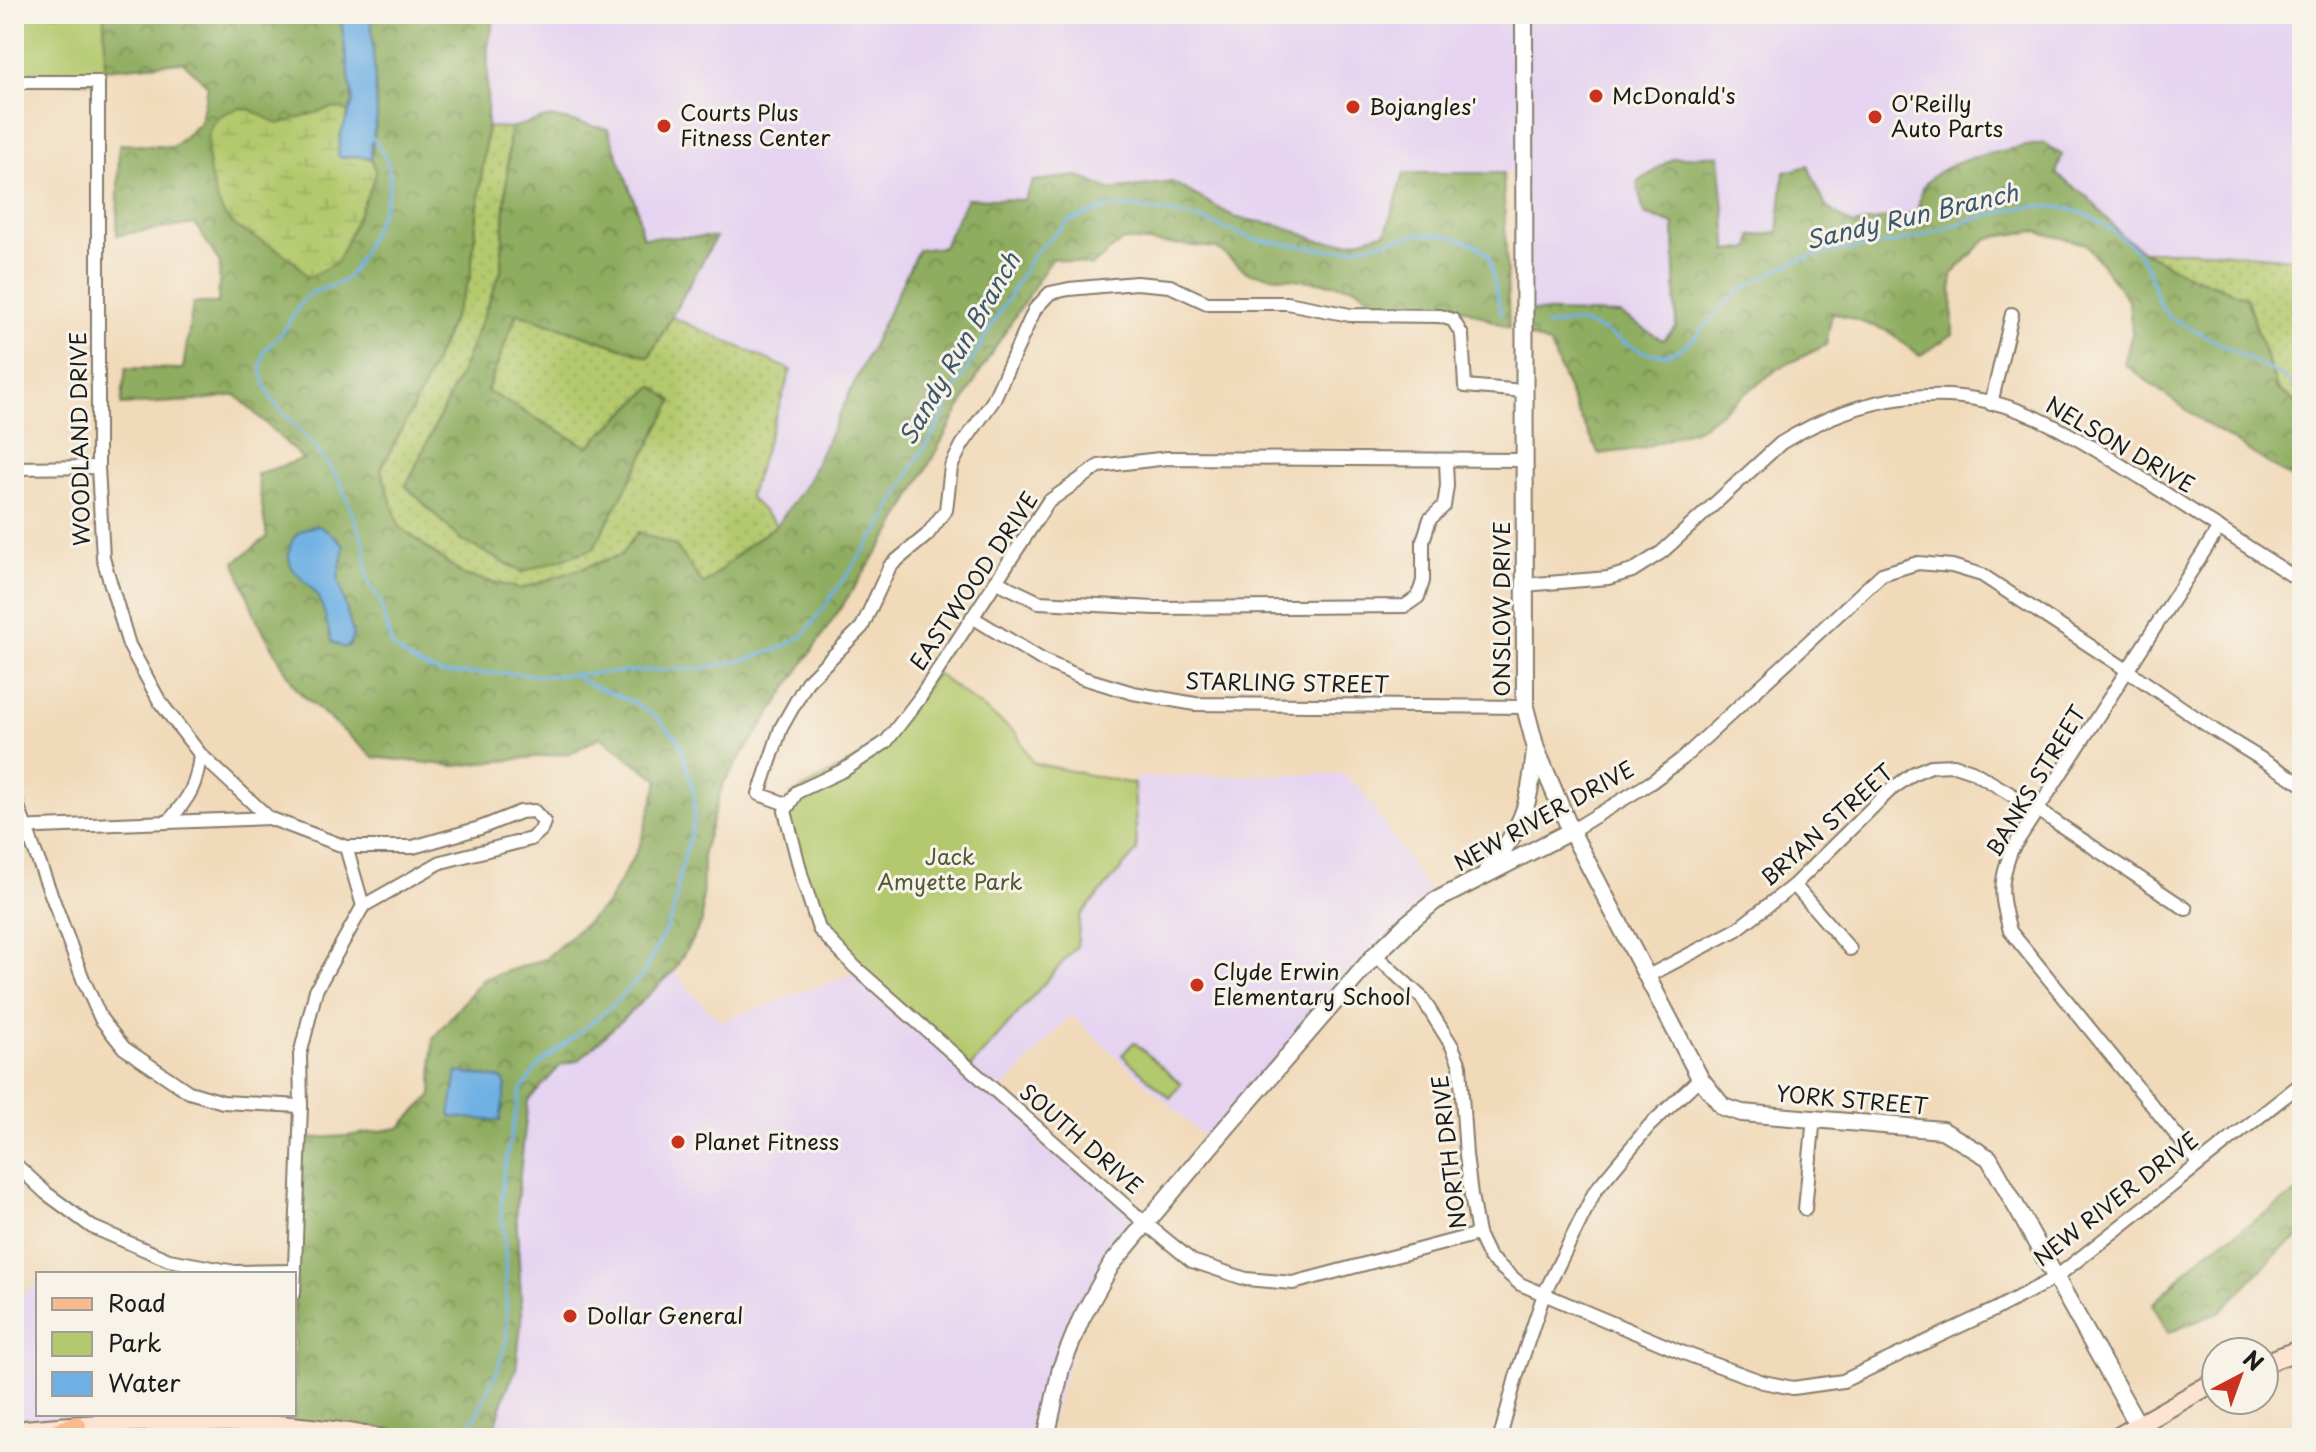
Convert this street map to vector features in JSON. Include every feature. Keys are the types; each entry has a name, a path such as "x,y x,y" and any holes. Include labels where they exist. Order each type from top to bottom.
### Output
{"main road":[{"path":"2280,1357 2302,1349"},
{"path":"2116,1438 2200,1390"},
{"path":"14,1431 202,1420 291,1420 378,1438"},
{"path":"47,1438 76,1426"}],"street":[{"name":"ONSLOW DRIVE","path":"1524,14 1525,707 1536,749 1571,831 1700,1078"},
{"name":"WOODLAND DRIVE","path":"14,82 98,82 98,467 103,558 129,645 160,702 200,754 269,818 346,847"},
{"path":"787,808 759,794 781,728 807,682 862,627 890,566 927,535 946,510 951,467 962,445 993,401 1035,309 1050,293 1136,283 1170,286 1207,303 1287,303 1350,315 1440,316 1453,320 1462,335 1465,386 1524,391"},
{"path":"1991,404 2012,314"},
{"name":"NELSON DRIVE","path":"1524,585 1608,578 1632,571 1662,552 1781,443 1842,412 1885,399 1950,396 2036,417 2108,457 2302,582"},
{"name":"EASTWOOD DRIVE","path":"787,808 797,792 844,770 886,742 919,699 1048,502 1099,466 1168,458 1524,460"},
{"path":"995,581 1039,602 1155,608 1405,606 1418,597 1423,581 1423,541 1430,519 1444,506 1446,460"},
{"path":"14,468 98,467"},
{"name":"BANKS STREET","path":"2199,1163 2010,931 2001,900 2001,878 2011,851 2219,528"},
{"name":"NEW RIVER DRIVE","path":"1046,1438 1061,1368 1081,1319 1111,1265 1144,1222 1375,955 1435,901 1571,831 1650,783 1682,759 1882,574 1918,563 1952,566 1982,575 2214,730 2302,784"},
{"name":"STARLING STREET","path":"972,617 1044,661 1083,678 1133,693 1195,704 1525,707"},
{"path":"1481,878 1507,848 1524,818 1532,788 1536,749"},
{"path":"168,822 190,794 198,776 200,754"},
{"name":"BRYAN STREET","path":"1648,976 1736,930 1794,885 1889,791 1914,773 1931,766 1954,765 1972,771 2039,811 2186,909"},
{"path":"14,796 20,828 101,1019 124,1048 189,1092 223,1102 301,1106"},
{"name":"SOUTH DRIVE","path":"787,808 802,877 819,929 855,967 1192,1261 1246,1279 1293,1283 1478,1234"},
{"path":"14,1163 46,1193 92,1227 169,1260 235,1272 295,1271 300,1055 316,990 363,906 441,862 531,839 541,830 544,822 534,811 520,812 480,828 413,847 346,847 363,906"},
{"path":"20,828 269,818"},
{"path":"1794,885 1850,949"},
{"name":"NORTH DRIVE","path":"1375,955 1422,998 1460,1065 1466,1155 1478,1234 1489,1257 1520,1284 1544,1294"},
{"path":"1500,1438 1516,1377 1544,1294 1595,1191 1649,1126 1700,1078"},
{"name":"YORK STREET","path":"1700,1078 1723,1107 1742,1113 1942,1130 1989,1158 2138,1425"},
{"name":"NEW RIVER DRIVE","path":"1544,1294 1681,1352 1763,1382 1793,1388 1843,1381 2055,1278 2302,1083"},
{"path":"1805,1209 1814,1117"}],"shaded area":[{"path":"495,14 2302,14 2302,260 2208,251 2143,251 2120,234 2088,197 2056,174 1924,185 1918,212 1853,225 1826,207 1808,167 1778,233 1752,236 1751,248 1728,251 1719,155 1674,224 1676,327 1663,340 1620,314 1524,311 1523,173 1404,173 1386,233 1351,242 1320,241 1280,225 1237,218 1172,182 1111,190 1078,176 1034,181 1024,200 967,198 943,247 918,251 807,482 777,525 424,386 487,127 488,46"},
{"path":"1342,774 1360,788 1435,901 1212,1144 1071,1015 999,1093 1144,1222 1081,1319 1046,1438 492,1438 506,1391 516,1370 522,1315 516,1210 528,1101 561,1065 579,1060 674,971 708,1011 722,1021 861,971 1077,947 1080,916 1137,852 1134,784 1138,777"},
{"path":"36,1284 36,1416 291,1416 291,1426 14,1432 14,1303"}],"green space":[{"path":"14,14 104,14 105,69 98,82 14,82"},
{"path":"104,14 340,14 353,102 349,114 371,158 377,118 371,14 495,14 488,46 487,127 470,278 424,386 381,469 399,526 463,575 521,589 621,555 638,532 676,546 704,585 747,546 777,525 807,482 918,250 943,247 967,198 1024,200 1033,181 1078,176 1111,190 1172,182 1237,218 1280,225 1320,241 1351,242 1386,232 1404,173 1503,173 1509,328 1465,309 1380,306 1356,287 1248,273 1217,248 1123,240 1092,266 1052,258 981,370 892,531 723,784 703,851 702,922 674,971 579,1060 561,1065 528,1101 516,1210 522,1315 516,1370 506,1391 492,1438 378,1438 291,1426 291,1416 296,1416 295,1272 299,1139 399,1128 432,1095 433,1038 483,979 545,959 607,904 639,847 659,780 600,737 571,753 455,766 373,757 297,690 257,620 235,562 267,537 257,474 303,459 236,395 195,401 121,405 126,368 183,369 193,303 218,303 220,263 195,224 117,235 119,144 173,147 200,123 208,86 183,62 105,69"},
{"path":"240,108 251,110 278,124 332,108 341,109 350,114 340,136 341,158 356,156 371,159 376,171 337,262 308,278 288,257 232,223 220,205 209,169 209,132 218,117"},
{"path":"550,117 608,129 637,208 642,237 716,237 649,357 517,313 487,391 588,447 653,386 673,401 593,549 522,572 461,540 406,486 461,372 501,271 510,128"},
{"path":"487,127 510,128 501,271 461,372 522,572 653,386 588,447 487,391 517,312 649,357 672,317 791,370 749,497 777,525 747,546 704,586 676,546 621,555 521,589 463,575 399,526 381,469 424,386 470,278"},
{"path":"2044,143 2062,155 2056,174 2088,197 2120,234 2179,271 2246,297 2277,389 2302,406 2302,485 2199,419 2124,364 2132,333 2129,301 2086,244 2034,231 1988,238 1952,274 1953,334 1920,356 1888,331 1832,312 1826,345 1779,368 1701,427 1640,449 1599,454 1576,409 1550,345 1524,334 1524,311 1620,314 1663,340 1676,327 1674,224 1644,214 1637,183 1673,158 1719,155 1728,251 1751,248 1752,236 1778,233 1784,172 1808,166 1826,207 1853,225 1917,212 1923,188 1931,178 1960,162"},
{"path":"2143,251 2208,251 2302,260 2302,406 2277,389 2246,297 2179,271"},
{"name":"Jack Amyette Park","path":"936,673 1016,733 1033,763 1134,784 1137,851 1080,916 1077,946 970,1068 819,929 785,811 797,792 886,743"},
{"path":"1134,1042 1181,1084 1170,1098 1122,1055"},
{"path":"2302,1189 2302,1236 2280,1250 2220,1312 2168,1333 2153,1304 2201,1256"},
{"path":"204,1432 330,1438 66,1438 78,1436"}],"water":[{"path":"340,14 371,14 377,118 371,159 356,156 341,158 338,155 340,136 353,102"},
{"path":"317,525 344,546 338,579 353,634 350,645 344,648 332,642 319,599 290,564 290,547 296,535"},
{"path":"457,1072 503,1079 506,1086 500,1121 450,1115"}],"waterway":[{"name":"Sandy Run Branch","path":"371,136 386,160 390,181 385,203 366,245 351,273 342,282 313,292 304,299 284,330 264,352 261,370 275,404 317,449 341,484 365,546 368,582 380,600 392,646 414,663 442,674 543,676 702,668 749,659 781,648 804,635 879,530 954,391 1033,255 1069,221 1110,207 1168,212 1200,219 1253,239 1328,250 1348,249 1419,234 1447,235 1474,244 1488,254 1501,314"},
{"name":"Sandy Run Branch","path":"1545,326 1581,323 1647,353 1670,353 1695,338 1736,294 1796,261 1914,238 2004,211 2051,206 2074,210 2095,219 2130,244 2145,263 2157,299 2170,317 2283,377 2302,391"},
{"path":"465,1438 498,1369 507,1338 501,1209 503,1175 520,1092 539,1065 607,1010 644,973 673,915 694,821 694,792 679,740 657,718 633,702 588,684 572,674"}],"place":[{"name":"McDonald's","path":"1596,96"},
{"name":"Bojangles'","path":"1353,107"},
{"name":"O'Reilly Auto Parts","path":"1875,117"},
{"name":"Courts Plus Fitness Center","path":"664,126"},
{"name":"Clyde Erwin Elementary School","path":"1197,985"},
{"name":"Planet Fitness","path":"678,1142"},
{"name":"Dollar General","path":"570,1316"}]}
